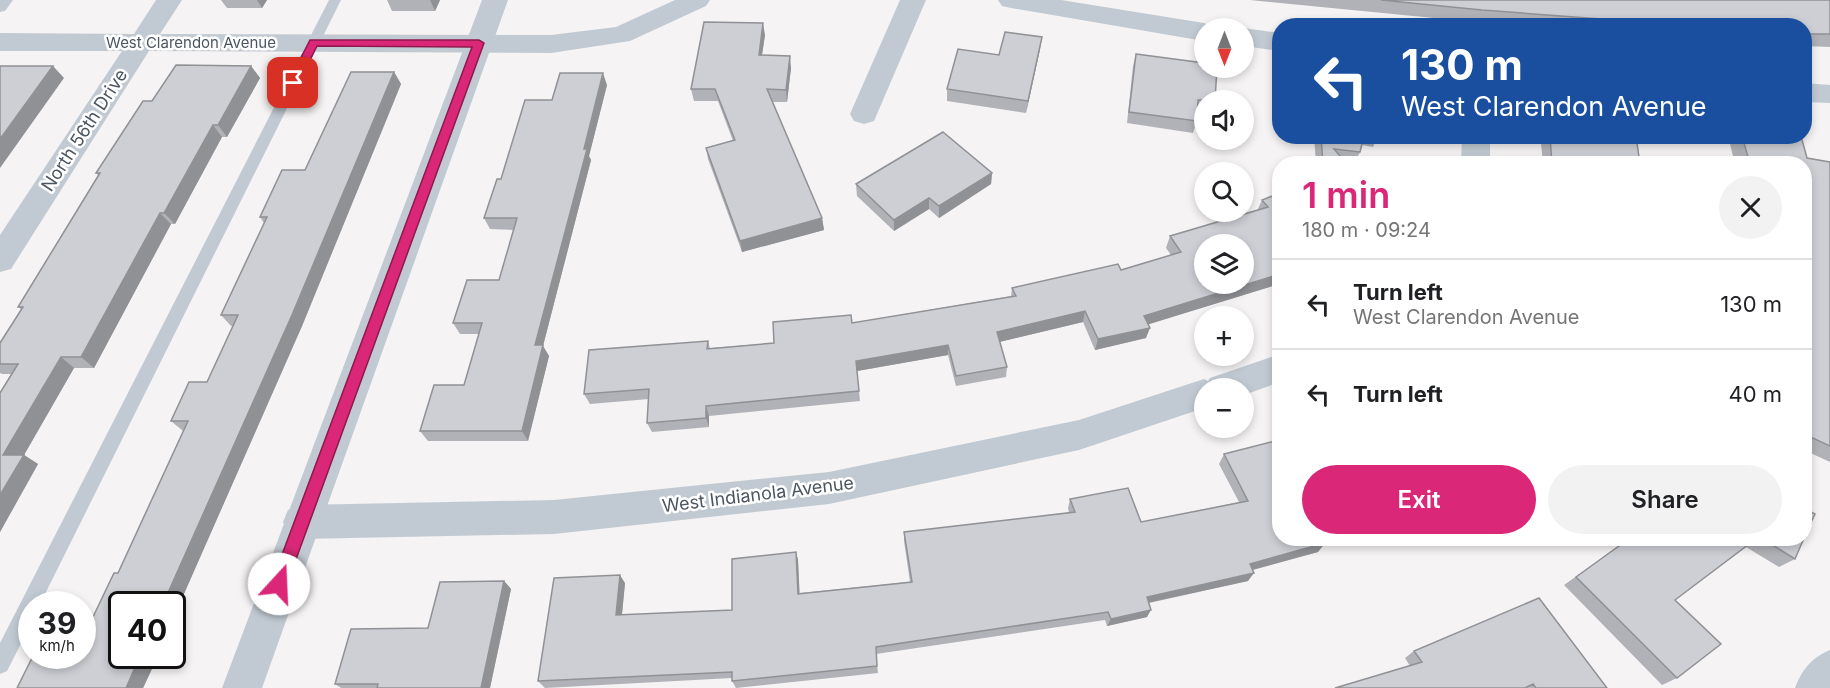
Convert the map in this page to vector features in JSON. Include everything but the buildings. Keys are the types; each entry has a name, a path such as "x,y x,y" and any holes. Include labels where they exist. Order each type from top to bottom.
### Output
{"street":[{"name":"North 56th Drive","path":"0,260 169,0"},
{"path":"242,688 301,522 495,0"},
{"name":"West Clarendon Avenue","path":"0,42 551,44 621,35 697,0"},
{"path":"864,114 913,0"},
{"path":"1011,0 1194,30"},
{"path":"1254,38 1272,41"},
{"path":"1812,93 1830,94"},
{"path":"1251,378 1272,371"},
{"name":"West Indianola Avenue","path":"301,522 554,517 829,488 1079,435 1194,397"},
{"path":"1815,688 1830,670"}],"lane":[{"path":"0,8 7,0"},
{"path":"0,664 335,0"}],"route":[{"path":"279,584 479,43 314,43 293,83"}]}
